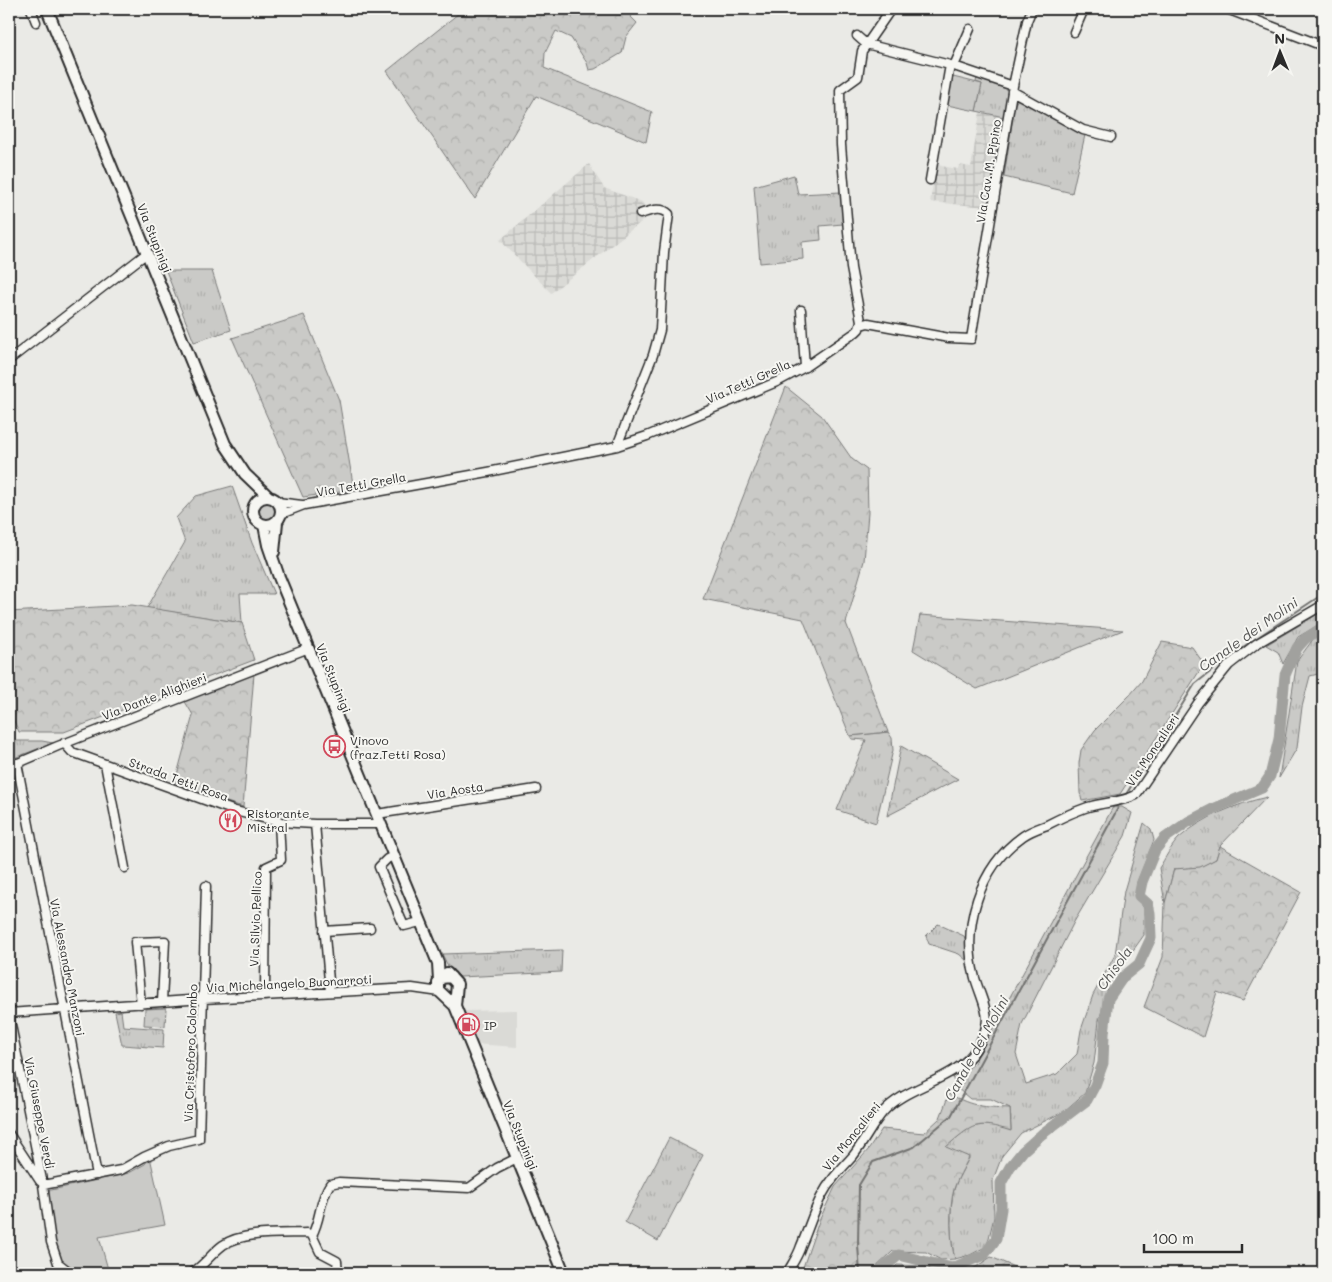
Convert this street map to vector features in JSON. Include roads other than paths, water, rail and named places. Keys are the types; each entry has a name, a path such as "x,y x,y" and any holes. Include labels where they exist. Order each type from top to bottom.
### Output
{"street":[{"path":"31,9 36,22"},
{"name":"Via Stupinigi","path":"47,9 221,436 230,454 244,474 253,496 253,516 259,523 264,525 275,565 438,963 441,988 455,1006 564,1273"},
{"path":"861,326 861,316 851,268 840,94 842,88 858,77 861,57 866,44 891,9"},
{"name":"Via Cav. M. Pipino","path":"861,326 868,323 879,324 949,338 972,339 1013,88 1027,21 1032,9"},
{"path":"1074,32 1084,9"},
{"path":"1227,9 1323,46"},
{"path":"930,180 952,66 970,29"},
{"path":"857,36 866,44 952,66 1013,88 1082,130 1111,137"},
{"path":"617,446 653,355 660,330 664,252 669,214 665,210 659,209 640,214"},
{"path":"9,360 147,253"},
{"path":"801,310 805,367"},
{"name":"Via Tetti Grella","path":"279,518 304,505 488,472 617,446 771,385 805,367 856,332 861,326"},
{"name":"Via Stupinigi","path":"244,474 280,506 274,544 275,565"},
{"path":"254,506 260,499 273,500"},
{"name":"Via Tetti Grella","path":"273,500 304,505"},
{"path":"264,525 268,526 279,518"},
{"name":"Via Moncalieri","path":"787,1273 801,1249 828,1183 853,1156 883,1112 896,1101 941,1078 964,1062 981,1041 987,1026 987,1011 975,978 971,938 977,899 994,864 1007,849 1025,835 1078,811 1092,806 1126,800 1136,795 1198,703 1229,665 1256,644 1323,605"},
{"name":"Via Dante Alighieri","path":"9,767 64,743 309,648"},
{"name":"Strada Tetti Rosa","path":"64,743 72,752 235,811 279,822 315,824 379,819"},
{"name":"Via Alessandro Manzoni","path":"17,763 97,1175"},
{"path":"105,764 125,868"},
{"name":"Via Aosta","path":"379,819 536,789"},
{"name":"Via Silvio Pellico","path":"265,996 266,867 281,860 279,822"},
{"path":"315,824 330,992"},
{"path":"393,856 379,867 404,926 420,922"},
{"name":"Via Cristoforo Colombo","path":"43,1185 121,1170 168,1146 199,1139 206,886"},
{"path":"324,931 370,928"},
{"path":"141,1004 135,942 165,941 162,1002"},
{"name":"Via Stupinigi","path":"438,963 450,977"},
{"path":"444,977 450,977 457,984 456,990 452,994 441,988 444,977"},
{"name":"Via Michelangelo Buonarroti","path":"9,1014 203,999 441,988"},
{"name":"Via Stupinigi","path":"455,1006 456,990"},
{"name":"Via Giuseppe Verdi","path":"9,1014 43,1185"},
{"path":"9,1134 43,1185 51,1242 55,1256 64,1269 71,1273"},
{"path":"312,1235 318,1221 324,1192 330,1184 339,1182 469,1188 497,1168 516,1158"},
{"path":"192,1273 234,1239 291,1233 312,1235 320,1252 337,1261 338,1273"}],"waterway":[{"name":"Canale dei Molini","path":"1125,796 1195,684 1237,651 1323,594"},
{"name":"Chisola","path":"877,1273 899,1255 952,1268 984,1255 996,1239 1001,1209 1001,1183 1010,1167 1023,1151 1042,1134 1087,1100 1095,1085 1103,1063 1108,999 1123,977 1139,964 1151,938 1148,904 1139,896 1142,882 1155,850 1165,838 1188,822 1262,788 1270,776 1279,739 1285,675 1297,648 1305,639 1323,627"},
{"name":"Canale dei Molini","path":"860,1273 858,1245 859,1185 873,1162 914,1147 951,1116 1118,808"}],"place":[{"name":"Vinovo (fraz.Tetti Rosa)","path":"334,747"},
{"name":"Ristorante Mistral","path":"231,820"},
{"name":"IP","path":"468,1025"}]}
